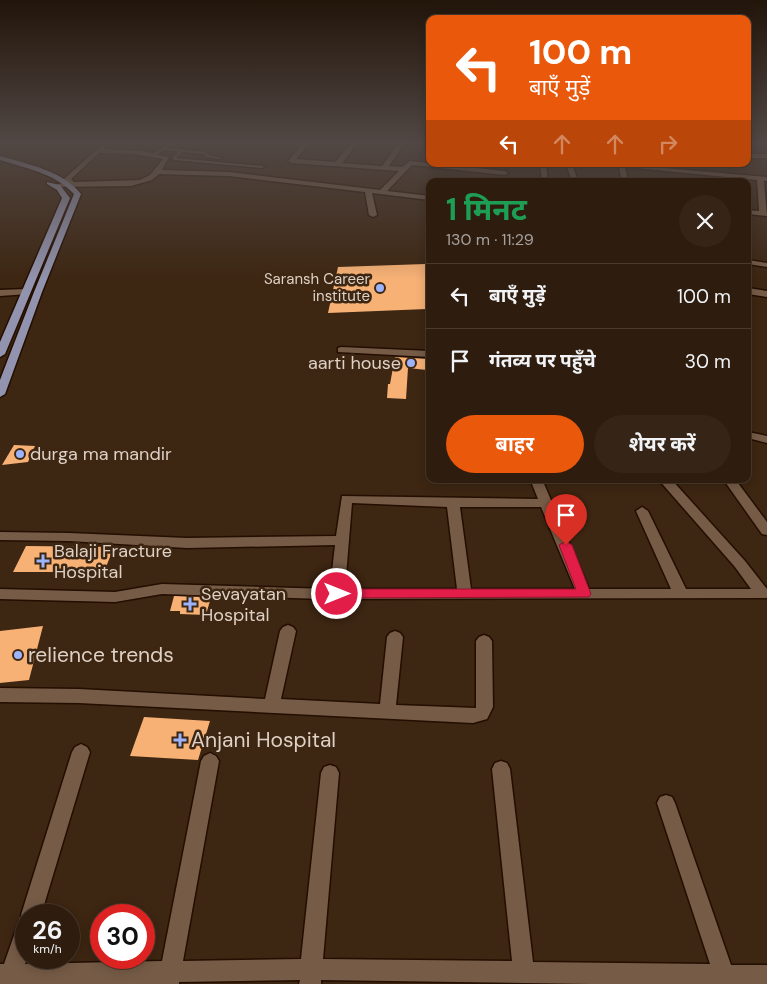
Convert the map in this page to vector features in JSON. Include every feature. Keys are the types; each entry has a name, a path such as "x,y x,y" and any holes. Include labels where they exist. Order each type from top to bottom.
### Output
{"main road":[{"path":"0,354 3,339 66,198 61,189"},
{"path":"0,394 38,292 77,199 78,194 74,189"}],"street":[{"path":"360,189 426,198"},
{"path":"382,192 385,189"},
{"path":"751,212 765,214 764,189"},
{"path":"368,190 373,216"},
{"path":"751,262 767,265"},
{"path":"751,291 767,294"},
{"path":"0,294 25,292"},
{"path":"341,350 426,354"},
{"path":"751,436 767,440"},
{"path":"538,483 584,594"},
{"path":"0,594 114,597 162,589 337,594 763,594 740,564 668,483"},
{"path":"732,483 767,531"},
{"path":"337,594 346,499 452,503 546,502"},
{"path":"452,503 465,594"},
{"path":"642,511 681,594"},
{"path":"0,536 69,537 186,543 342,540"},
{"path":"272,706 288,631"},
{"path":"387,712 395,636"},
{"path":"0,696 79,696 473,716 481,714 485,707 484,641"},
{"path":"33,904 81,752"},
{"path":"169,978 210,761"},
{"path":"501,769 524,972"},
{"path":"310,977 330,774"},
{"path":"666,803 726,980"},
{"path":"15,956 6,978 498,978 524,972 726,980 767,976"}],"building":[{"name":"Saransh Career institute","path":"425,264 426,309 328,313 338,267"},
{"path":"395,357 426,359 426,370 408,368 406,399 387,398 388,384 390,384"},
{"name":"durga ma mandir","path":"14,445 35,446 28,462 2,465"},
{"path":"26,546 114,547 104,572 13,572"},
{"path":"174,596 211,597 206,615 180,614 180,611 170,611"},
{"name":"relience trends","path":"43,626 29,680 0,683 0,631"},
{"path":"144,717 210,721 198,760 130,756"}],"place":[{"name":"Saransh Career institute","path":"380,288"},
{"name":"aarti house","path":"411,363"},
{"name":"durga ma mandir","path":"20,454"},
{"name":"Balaji Fracture Hospital","path":"43,561"},
{"name":"Sevayatan Hospital","path":"190,604"},
{"name":"relience trends","path":"18,655"},
{"name":"Anjani Hospital","path":"180,740"}],"route":[{"path":"337,594 584,594 566,545"}]}
